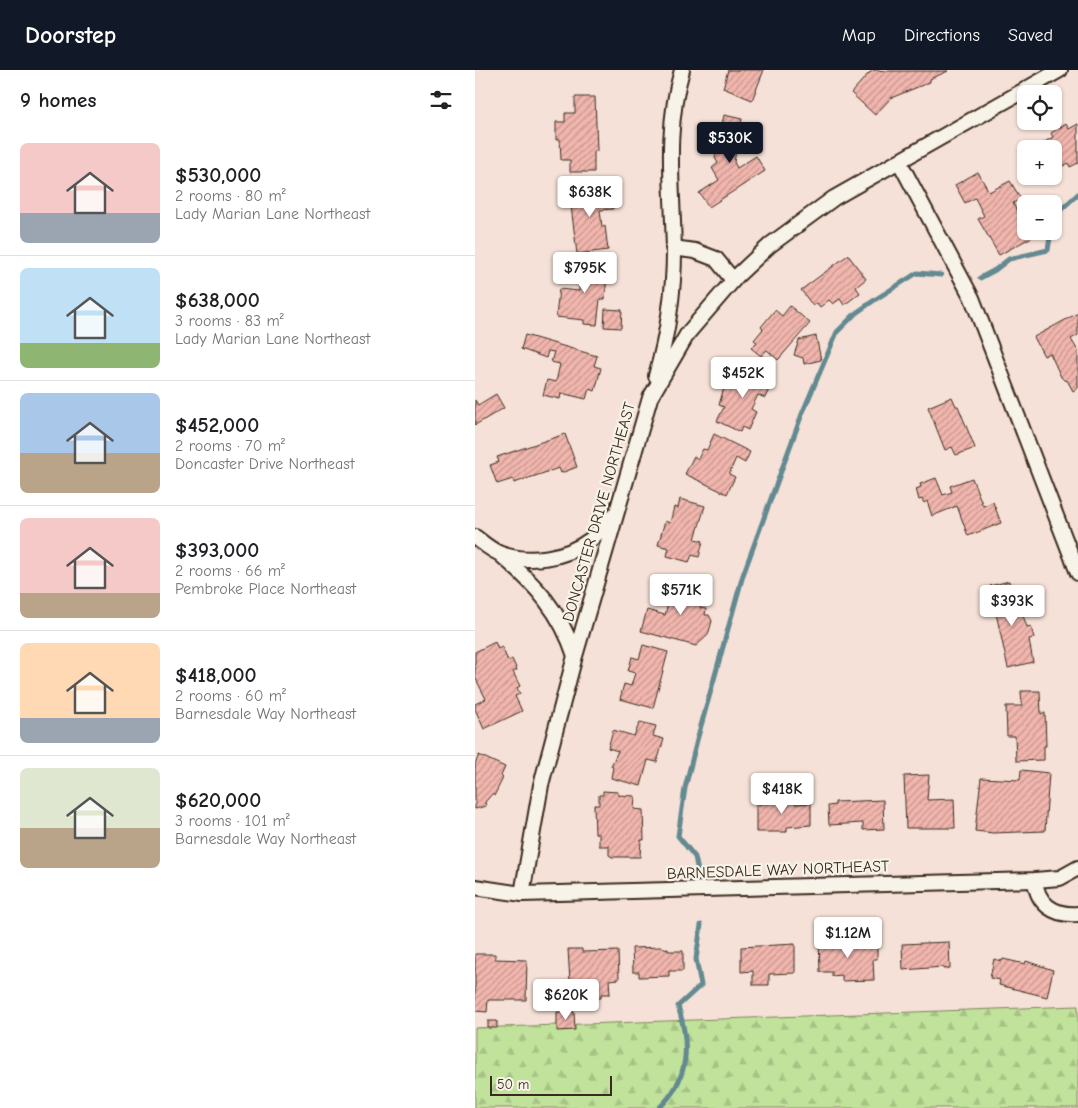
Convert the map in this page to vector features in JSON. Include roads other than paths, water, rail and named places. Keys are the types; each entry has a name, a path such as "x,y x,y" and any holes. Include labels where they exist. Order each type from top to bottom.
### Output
{"street":[{"path":"650,398 668,325 673,248 669,159 672,118 682,70"},
{"name":"DONCASTER DRIVE NORTHEAST","path":"522,894 541,785 575,656 650,398 689,333 733,280 770,245 805,218 899,161 1060,70"},
{"path":"899,161 972,298 1073,546 1078,573"},
{"path":"673,248 695,251 716,258 733,280"},
{"path":"501,554 533,559 563,555 591,540 617,513"},
{"path":"475,538 501,554 531,580 555,610 569,635 575,656"},
{"name":"BARNESDALE WAY NORTHEAST","path":"475,887 522,894 1035,880 1060,878 1078,868"},
{"path":"1035,880 1035,891 1040,901 1049,909 1059,913 1078,914"}],"waterway":[{"path":"1062,209 1078,194"},
{"path":"980,278 995,270 1009,259 1048,250 1050,240"},
{"path":"699,876 695,857 678,836 685,788 743,575 802,414 837,332 856,313 917,273 941,275"},
{"path":"659,1108 677,1085 685,1060 684,1034 678,1006 701,985 696,959 701,925"}]}
